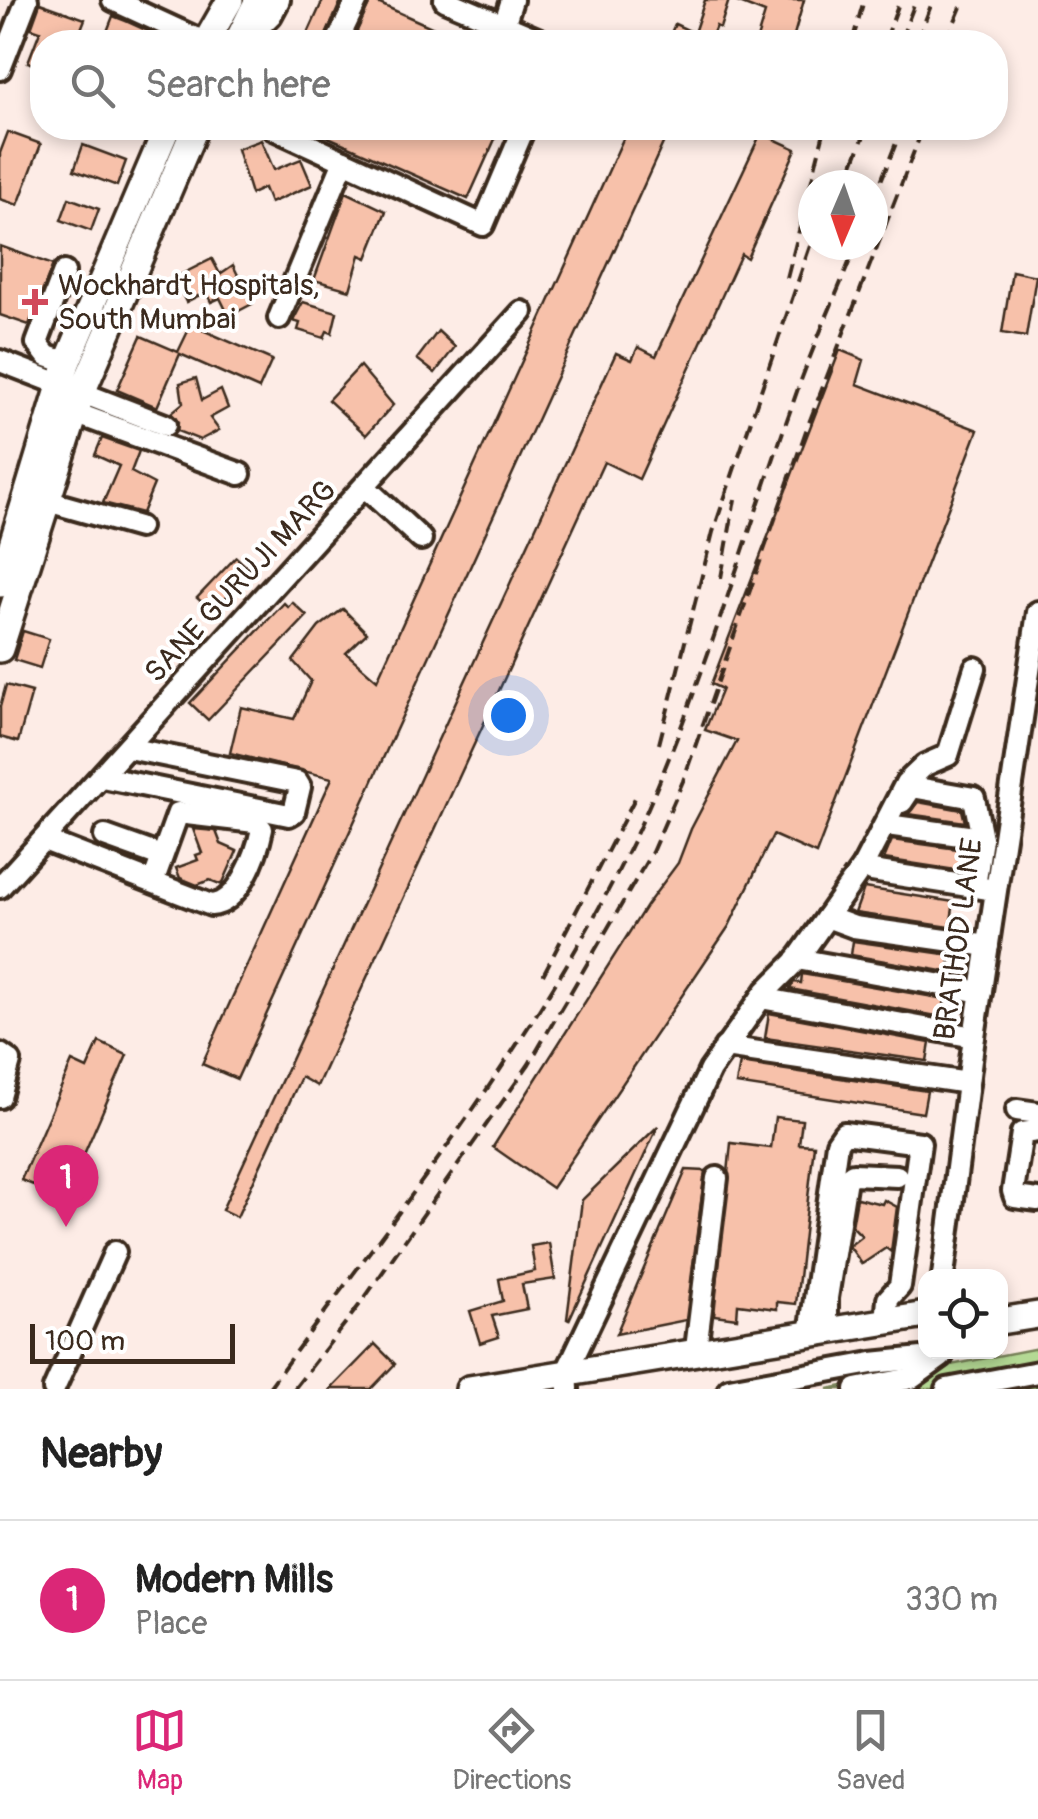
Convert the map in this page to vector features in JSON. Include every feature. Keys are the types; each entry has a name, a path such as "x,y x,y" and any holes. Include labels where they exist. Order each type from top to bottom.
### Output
{"main road":[{"path":"212,30 230,0"},
{"path":"246,30 258,0"},
{"path":"0,649 47,501 71,390 163,140"},
{"path":"0,584 8,524 189,140"},
{"path":"1008,1303 1038,1298"},
{"path":"1008,1320 1038,1314"},
{"path":"469,1389 568,1380 819,1321 886,1322 918,1316"}],"street":[{"path":"0,69 27,0"},
{"path":"255,30 271,16 279,0"},
{"path":"343,30 357,0"},
{"path":"445,0 521,30"},
{"path":"505,22 512,0"},
{"path":"116,1 179,30"},
{"path":"309,140 483,225 519,140"},
{"path":"279,318 344,160"},
{"path":"64,272 36,344 71,390 240,474"},
{"name":"SANE GURUJI MARG","path":"0,887 522,312"},
{"path":"0,361 165,425"},
{"path":"366,488 421,539"},
{"path":"47,501 139,527"},
{"name":"BRATHOD LANE","path":"944,1269 988,946 986,888 1038,612"},
{"path":"568,1380 710,1070 761,998 797,959 891,826 912,776 948,755 975,668"},
{"path":"102,777 289,815 294,812 300,787 297,782 128,748"},
{"path":"863,866 872,871 986,888 974,798 912,786 891,826"},
{"path":"44,840 212,905 228,902 262,829 255,822 178,813 153,882"},
{"path":"891,826 982,838"},
{"path":"105,836 162,856"},
{"path":"827,916 854,927 988,946"},
{"path":"797,959 981,992"},
{"path":"761,998 974,1036"},
{"path":"725,1047 968,1084"},
{"path":"0,1054 10,1062 11,1070 0,1098"},
{"path":"1038,1131 1022,1133 1013,1192 1015,1197 1038,1200"},
{"path":"819,1321 838,1138 844,1133 915,1140 920,1144 900,1286 888,1300 886,1322"},
{"path":"819,1321 846,1180 853,1174 897,1176"},
{"path":"696,1349 717,1178"},
{"path":"54,1389 115,1252"},
{"path":"729,1389 918,1357"},
{"path":"856,1389 912,1378 937,1359"},
{"path":"948,1389 1038,1372"}],"green space":[{"path":"1038,1348 1038,1389 828,1389 982,1359 1008,1359 1008,1354"}],"building":[{"path":"323,0 341,1 328,30 309,30"},
{"path":"371,0 438,30 357,30"},
{"path":"705,0 729,0 720,28 695,30"},
{"path":"732,0 804,0 795,30 760,30 765,13"},
{"path":"40,3 85,19 81,30 31,28"},
{"path":"113,16 146,30 108,30"},
{"path":"8,132 41,144 18,205 0,199 0,153"},
{"path":"261,140 274,170 301,159 312,185 270,203 264,188 251,194 237,149"},
{"path":"335,140 495,140 468,199"},
{"path":"623,140 665,140 237,1079 202,1064 332,778 230,753 241,707 294,719 311,681 293,661 319,627 343,609 367,633 346,653 377,680"},
{"path":"758,140 776,140 796,149 747,258 741,254 639,479 604,462 317,1086 301,1077 237,1217 222,1210 616,353 632,360 638,347 656,356"},
{"path":"83,145 126,161 117,186 74,170"},
{"path":"346,192 386,211 367,258 360,255 350,290 314,280"},
{"path":"69,198 99,209 91,231 61,220"},
{"path":"0,246 53,265 29,325 0,315"},
{"path":"212,259 220,274 233,265 252,304 229,316 220,298 211,302 206,292 186,302 174,278"},
{"path":"1012,271 1036,276 1026,337 1002,333"},
{"path":"303,302 337,312 332,333 327,331 324,338 298,330 300,323 293,321"},
{"path":"191,325 272,360 259,389 180,354 157,407 117,390 141,336 178,352"},
{"path":"438,331 455,347 435,373 417,359"},
{"path":"840,350 864,360 857,384 978,430 816,854 773,835 729,926 552,1188 493,1147 646,906 678,863 691,829 737,741 705,730 722,689 711,684"},
{"path":"360,366 393,405 366,435 328,400"},
{"path":"196,378 202,400 221,390 228,408 210,418 219,430 200,440 177,431 178,422 171,413 183,403 180,383"},
{"path":"102,438 139,451 131,472 154,484 142,513 103,503 119,466 95,455"},
{"path":"236,557 251,571 213,612 197,598"},
{"path":"292,602 307,616 208,720 190,703 284,603 288,607"},
{"path":"23,631 49,639 40,668 14,660"},
{"path":"6,685 32,692 18,742 0,737 0,707"},
{"path":"918,802 962,810 965,822 908,814"},
{"path":"193,829 216,831 221,844 237,851 222,885 210,880 197,885 180,878 176,868 198,860 196,855 202,853"},
{"path":"892,840 965,850 962,871 884,859"},
{"path":"864,888 954,902 950,927 855,913"},
{"path":"853,941 951,955 948,972 851,955"},
{"path":"802,974 945,999 942,1017 790,989 794,982 801,983"},
{"path":"769,1013 930,1043 927,1061 765,1038"},
{"path":"99,1042 127,1055 65,1198 21,1180 72,1062 87,1069"},
{"path":"740,1063 927,1091 923,1113 736,1084"},
{"path":"775,1117 802,1120 799,1144 814,1145 796,1304 777,1302 777,1309 738,1304 737,1318 714,1315 731,1143 771,1148"},
{"path":"658,1126 569,1320 582,1200"},
{"path":"686,1170 705,1171 686,1320 616,1334"},
{"path":"857,1198 882,1204 884,1200 897,1207 891,1252 886,1248 862,1264 849,1246 862,1236 852,1226"},
{"path":"549,1243 555,1279 522,1284 527,1309 492,1316 499,1337 480,1343 470,1311 503,1301 499,1279 535,1271 531,1246"},
{"path":"375,1344 395,1364 371,1389 331,1389"}],"railway":[{"path":"855,30 864,0"},
{"path":"889,30 900,0"},
{"path":"905,30 916,0"},
{"path":"922,30 933,0"},
{"path":"951,30 964,0"},
{"path":"787,278 822,140"},
{"path":"851,170 862,140"},
{"path":"885,170 897,140"},
{"path":"294,1389 361,1303 529,1064 652,852 683,781 807,428 918,140"},
{"path":"659,744 713,532 805,260"},
{"path":"268,1389 510,1055 554,986 633,841 679,733 801,380 850,260"},
{"path":"721,578 735,499"},
{"path":"543,975 635,798"}],"place":[{"name":"Wockhardt Hospitals, South Mumbai","path":"35,302"},
{"name":"Modern Mills","path":"66,1227"}]}
